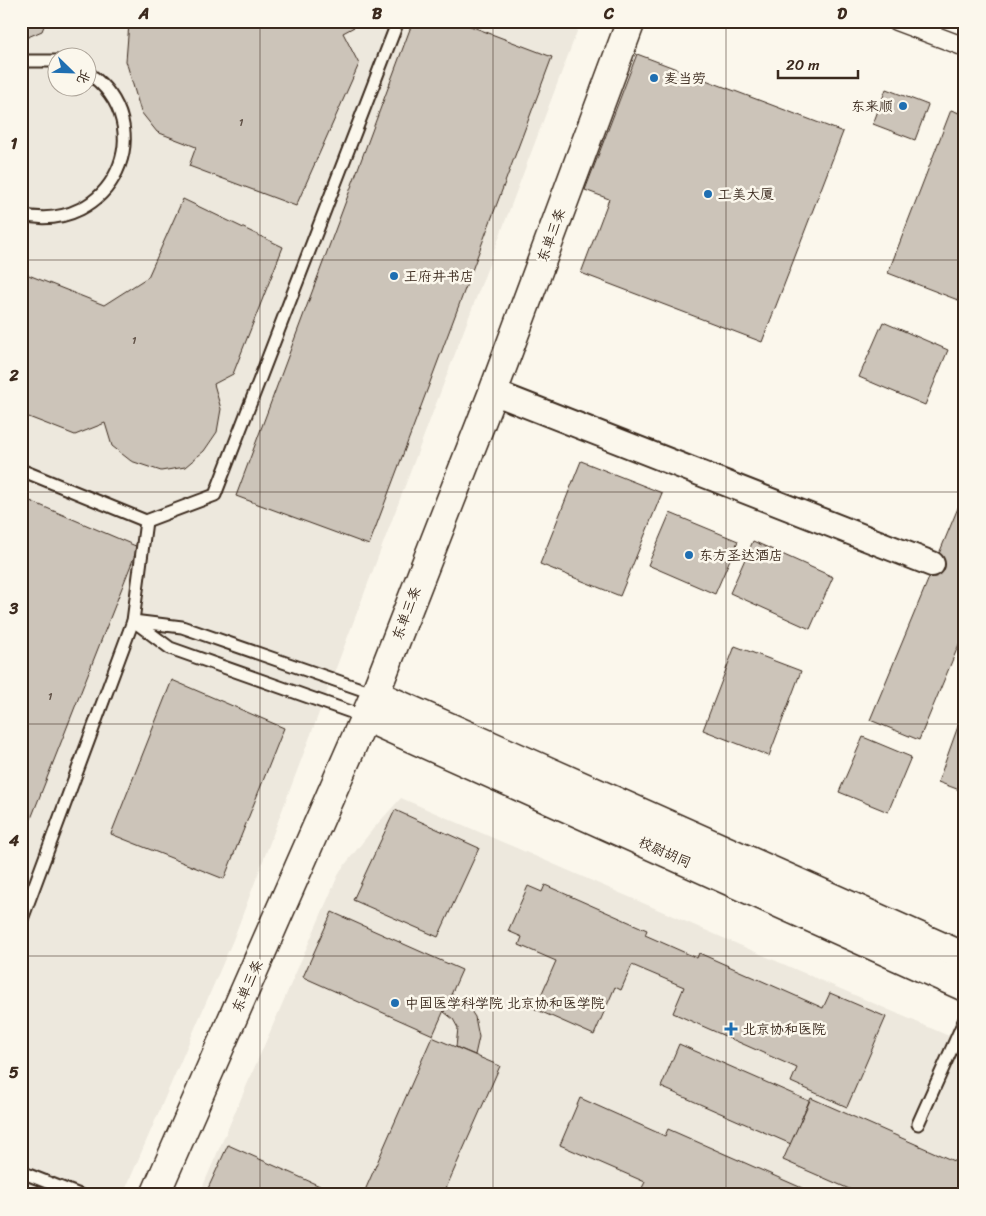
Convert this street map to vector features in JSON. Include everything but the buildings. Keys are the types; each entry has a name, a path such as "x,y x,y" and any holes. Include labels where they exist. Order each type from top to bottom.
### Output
{"street":[{"name":"东单三条","path":"155,1195 370,706 493,392 631,21"},
{"path":"896,21 965,47"},
{"path":"493,392 932,564"},
{"name":"校尉胡同","path":"370,706 965,957"},
{"name":"校尉胡同","path":"370,706 965,987"}],"lane":[{"path":"21,470 146,521 215,495 398,21"},
{"path":"21,63 48,60"},
{"path":"21,215 39,220 67,216 92,204 111,184 122,159 124,131 116,104 98,80"},
{"path":"21,922 133,621 146,521"},
{"path":"133,621 182,627 370,706"},
{"path":"133,621 170,648 370,706"},
{"path":"918,1124 965,1019"},
{"path":"21,1172 80,1195"}],"shaded area":[{"path":"21,21 581,21 233,940 123,1195 21,1195"},
{"path":"401,798 965,1043 965,1195 199,1195 340,871 373,829"}],"place":[{"name":"麦当劳","path":"654,78"},
{"name":"东来顺","path":"903,106"},
{"name":"工美大厦","path":"708,194"},
{"name":"王府井书店","path":"394,276"},
{"name":"东方圣达酒店","path":"689,555"},
{"name":"中国医学科学院 北京协和医学院","path":"395,1003"},
{"name":"北京协和医院","path":"731,1029"}]}
